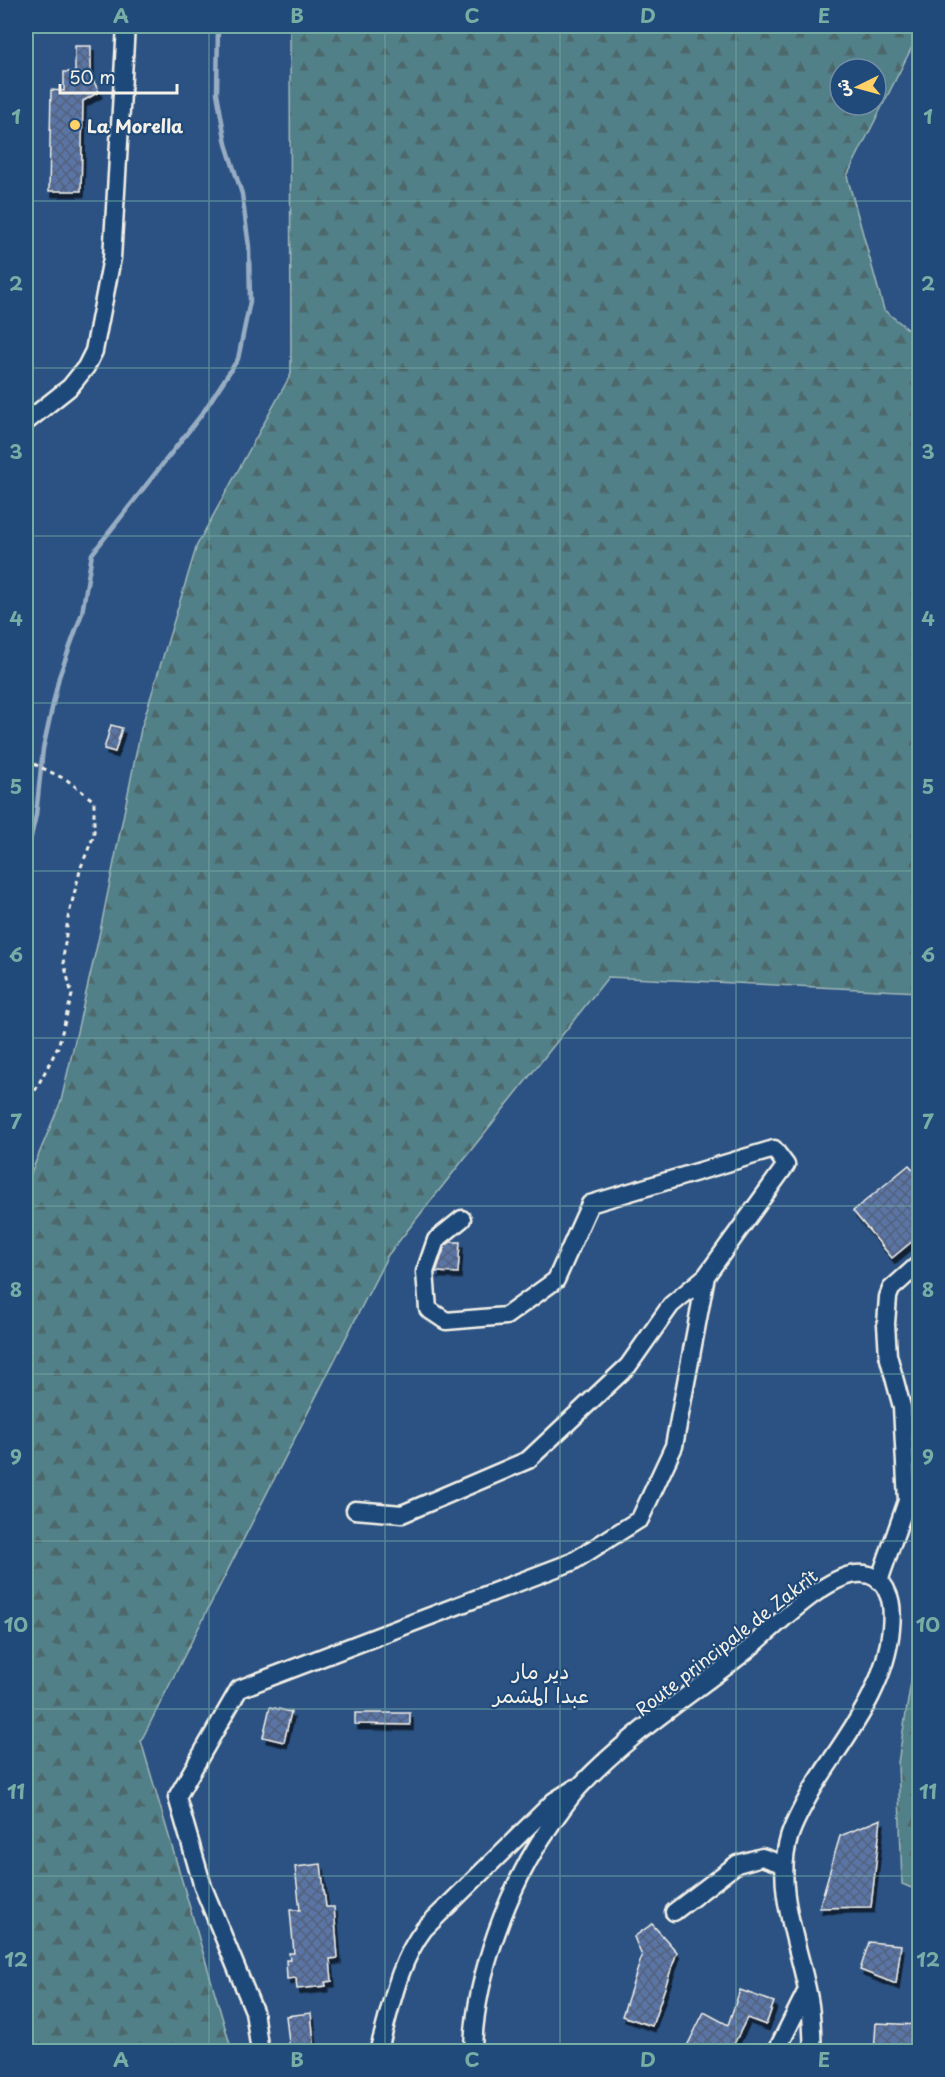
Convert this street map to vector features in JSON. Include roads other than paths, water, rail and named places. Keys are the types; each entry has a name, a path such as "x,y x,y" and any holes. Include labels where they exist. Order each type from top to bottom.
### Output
{"street":[{"path":"26,422 70,387 87,367 99,331 112,258 126,26"},
{"path":"355,1510 402,1514 528,1460 628,1366 671,1305 706,1276 786,1165 774,1149 590,1204 556,1280 506,1316 446,1321 428,1309 425,1272 436,1240 462,1219"},
{"path":"813,2052 807,1990 782,1864 790,1834 802,1807 869,1702 882,1674 892,1620 888,1593 879,1581 905,1513 907,1501 902,1407 888,1355 886,1324 888,1297 891,1288 920,1263"},
{"path":"260,2052 254,2011 203,1887 177,1797 240,1689 572,1562 640,1519 674,1446 706,1276"},
{"name":"Route principale de Zakrît","path":"473,2052 476,2009 485,1963 521,1876 548,1830 580,1785 620,1750 832,1582 858,1573 874,1576 879,1581"},
{"path":"378,2052 404,1961 424,1929 554,1801 580,1785"},
{"path":"674,1912 737,1864 762,1857 782,1864"},
{"path":"776,2052 807,1990"}],"waterway":[{"path":"26,858 36,815 43,749 59,677 82,613 92,554 202,414 238,359 250,301 249,247 242,194 226,144 217,93 218,26"}],"place":[{"name":"La Morella","path":"75,125"}],"district":[{"name":"دير مار عبدا المشمر","path":"541,1682"}]}
